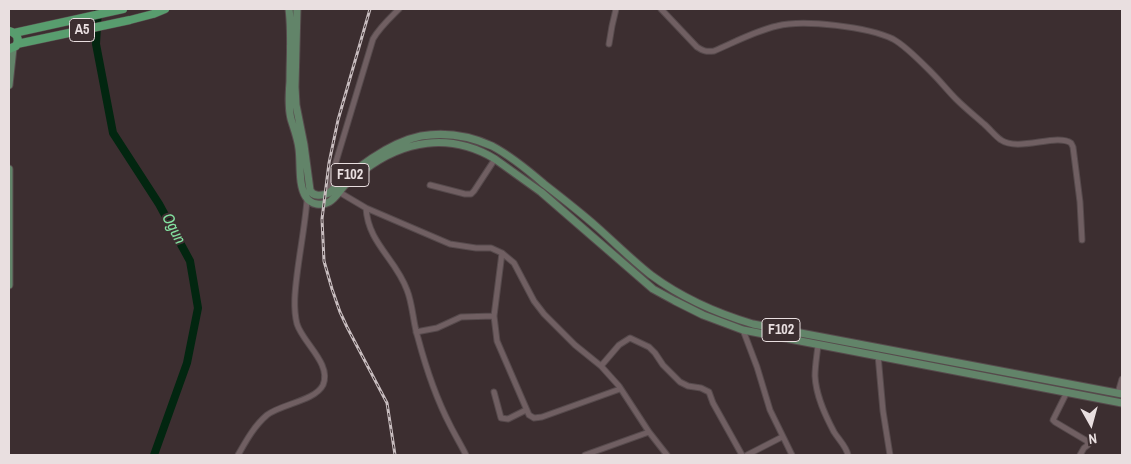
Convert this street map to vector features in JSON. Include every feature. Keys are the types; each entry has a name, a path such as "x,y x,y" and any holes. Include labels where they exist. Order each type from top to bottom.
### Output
{"highway":[{"name":"A5","path":"12,32 32,30 123,9"},
{"name":"A5","path":"13,47 34,40 130,20 165,9"},
{"path":"12,32 18,38 13,47"}],"main road":[{"path":"289,9 291,32 290,116 299,147 302,187 307,200"},
{"name":"F102","path":"297,9 296,105 304,145 309,186 311,192 315,195 322,196 328,193 363,164 391,147 411,139 428,135 466,137 493,147 528,170 651,275 688,299 728,317 762,326 1120,394"},
{"path":"9,85 13,47"},
{"name":"F102","path":"307,200 314,204 328,202 366,169 390,154 422,143 440,142 463,145 495,158 541,192 653,289 703,315 743,330 1122,403"},
{"path":"488,154 493,147"},
{"path":"9,169 9,285"}],"street":[{"path":"328,193 373,39 386,21 399,9"},
{"path":"610,44 616,9"},
{"path":"661,9 696,47 708,52 772,27 793,23 821,24 859,29 892,39 906,49 957,100 1001,140 1012,143 1064,140 1072,143 1080,202 1082,240"},
{"path":"430,185 470,194 474,191 495,158"},
{"path":"339,192 366,208 450,244 491,248 502,253 514,263 534,301 544,314 575,345 601,366 619,386 649,432 667,455"},
{"path":"238,455 254,428 268,415 317,393 323,385 325,376 323,368 319,358 300,334 296,322 294,300 307,200"},
{"path":"366,208 369,227 373,235 408,291 416,332 433,385 449,424 466,455"},
{"path":"502,253 494,316 497,341 529,415 534,418 542,418 620,389"},
{"path":"416,332 436,328 461,317 494,316"},
{"path":"743,330 770,410 792,455"},
{"path":"601,366 619,345 630,338 649,347 680,382 709,392 742,455"},
{"path":"818,345 815,379 820,399 823,410 835,433 847,449 848,455"},
{"path":"878,355 883,411 890,455"},
{"path":"1120,394 1122,379"},
{"path":"494,392 501,418 508,420 526,410"},
{"path":"1067,392 1053,420 1087,441 1088,445 1080,455"},
{"path":"585,455 649,432"},
{"path":"747,455 782,437"}],"waterway":[{"name":"Ogun","path":"98,9 96,44 113,133 159,204 190,261 198,308 187,363 154,455"}],"railway":[{"path":"370,9 338,120 329,163 322,219 324,261 340,312 387,403 395,455"}]}
